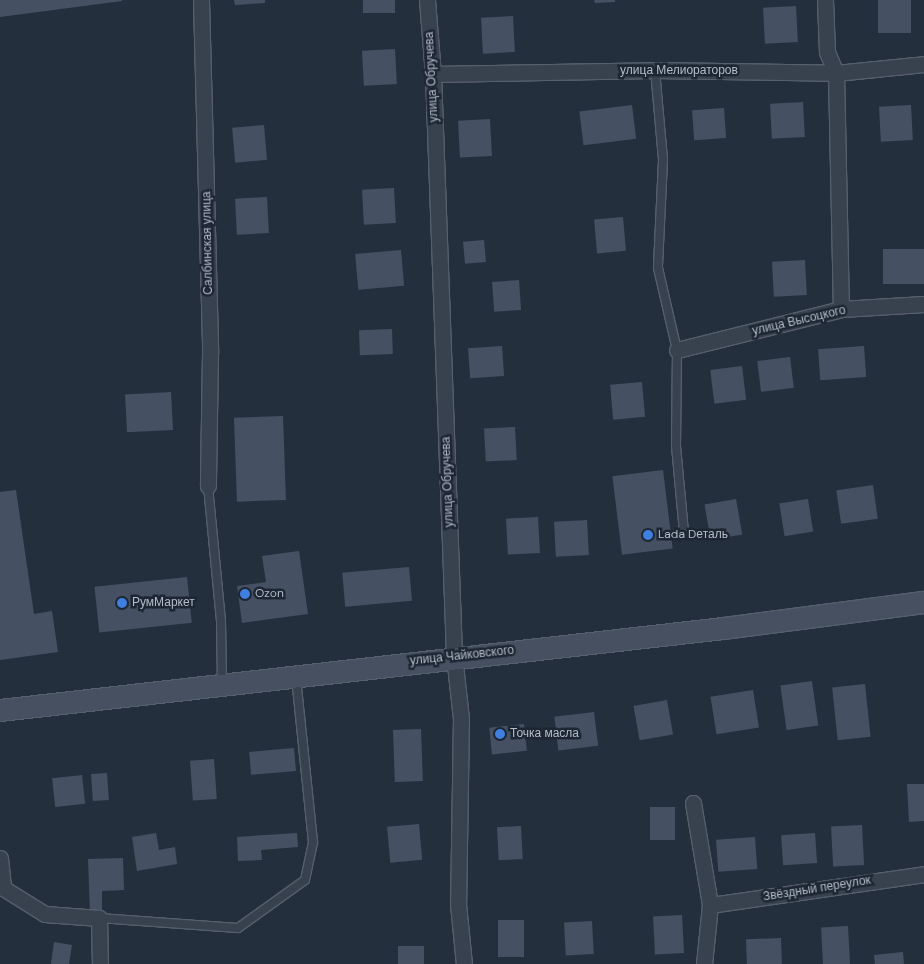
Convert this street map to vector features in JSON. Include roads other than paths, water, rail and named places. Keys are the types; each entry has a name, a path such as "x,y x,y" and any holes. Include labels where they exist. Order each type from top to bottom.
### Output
{"main road":[{"name":"улица Чайковского","path":"0,710 222,682 723,628 924,602"}],"street":[{"name":"Салбинская улица","path":"201,0 210,353 208,486"},
{"name":"улица Обручева","path":"427,0 433,74 454,656 461,718 458,904 464,964"},
{"path":"825,0 827,52 836,73 841,309"},
{"name":"улица Мелиораторов","path":"433,74 655,70 836,73 924,64"},
{"name":"улица Высоцкого","path":"677,350 841,309 924,304"},
{"path":"693,803 710,905 704,964"},
{"path":"0,858 3,888 45,914 99,918 100,964"},
{"name":"Звёздный переулок","path":"710,905 924,874"}],"lane":[{"path":"655,70 663,160 658,268 677,350 676,446 684,533"},
{"path":"208,486 221,621 222,682"},
{"path":"99,918 238,928 305,880 313,842 296,674"}],"place":[{"name":"Lada Dеталь","path":"648,535"},
{"name":"Ozon","path":"245,594"},
{"name":"РумМаркет","path":"122,603"},
{"name":"Точка масла","path":"500,734"}]}
